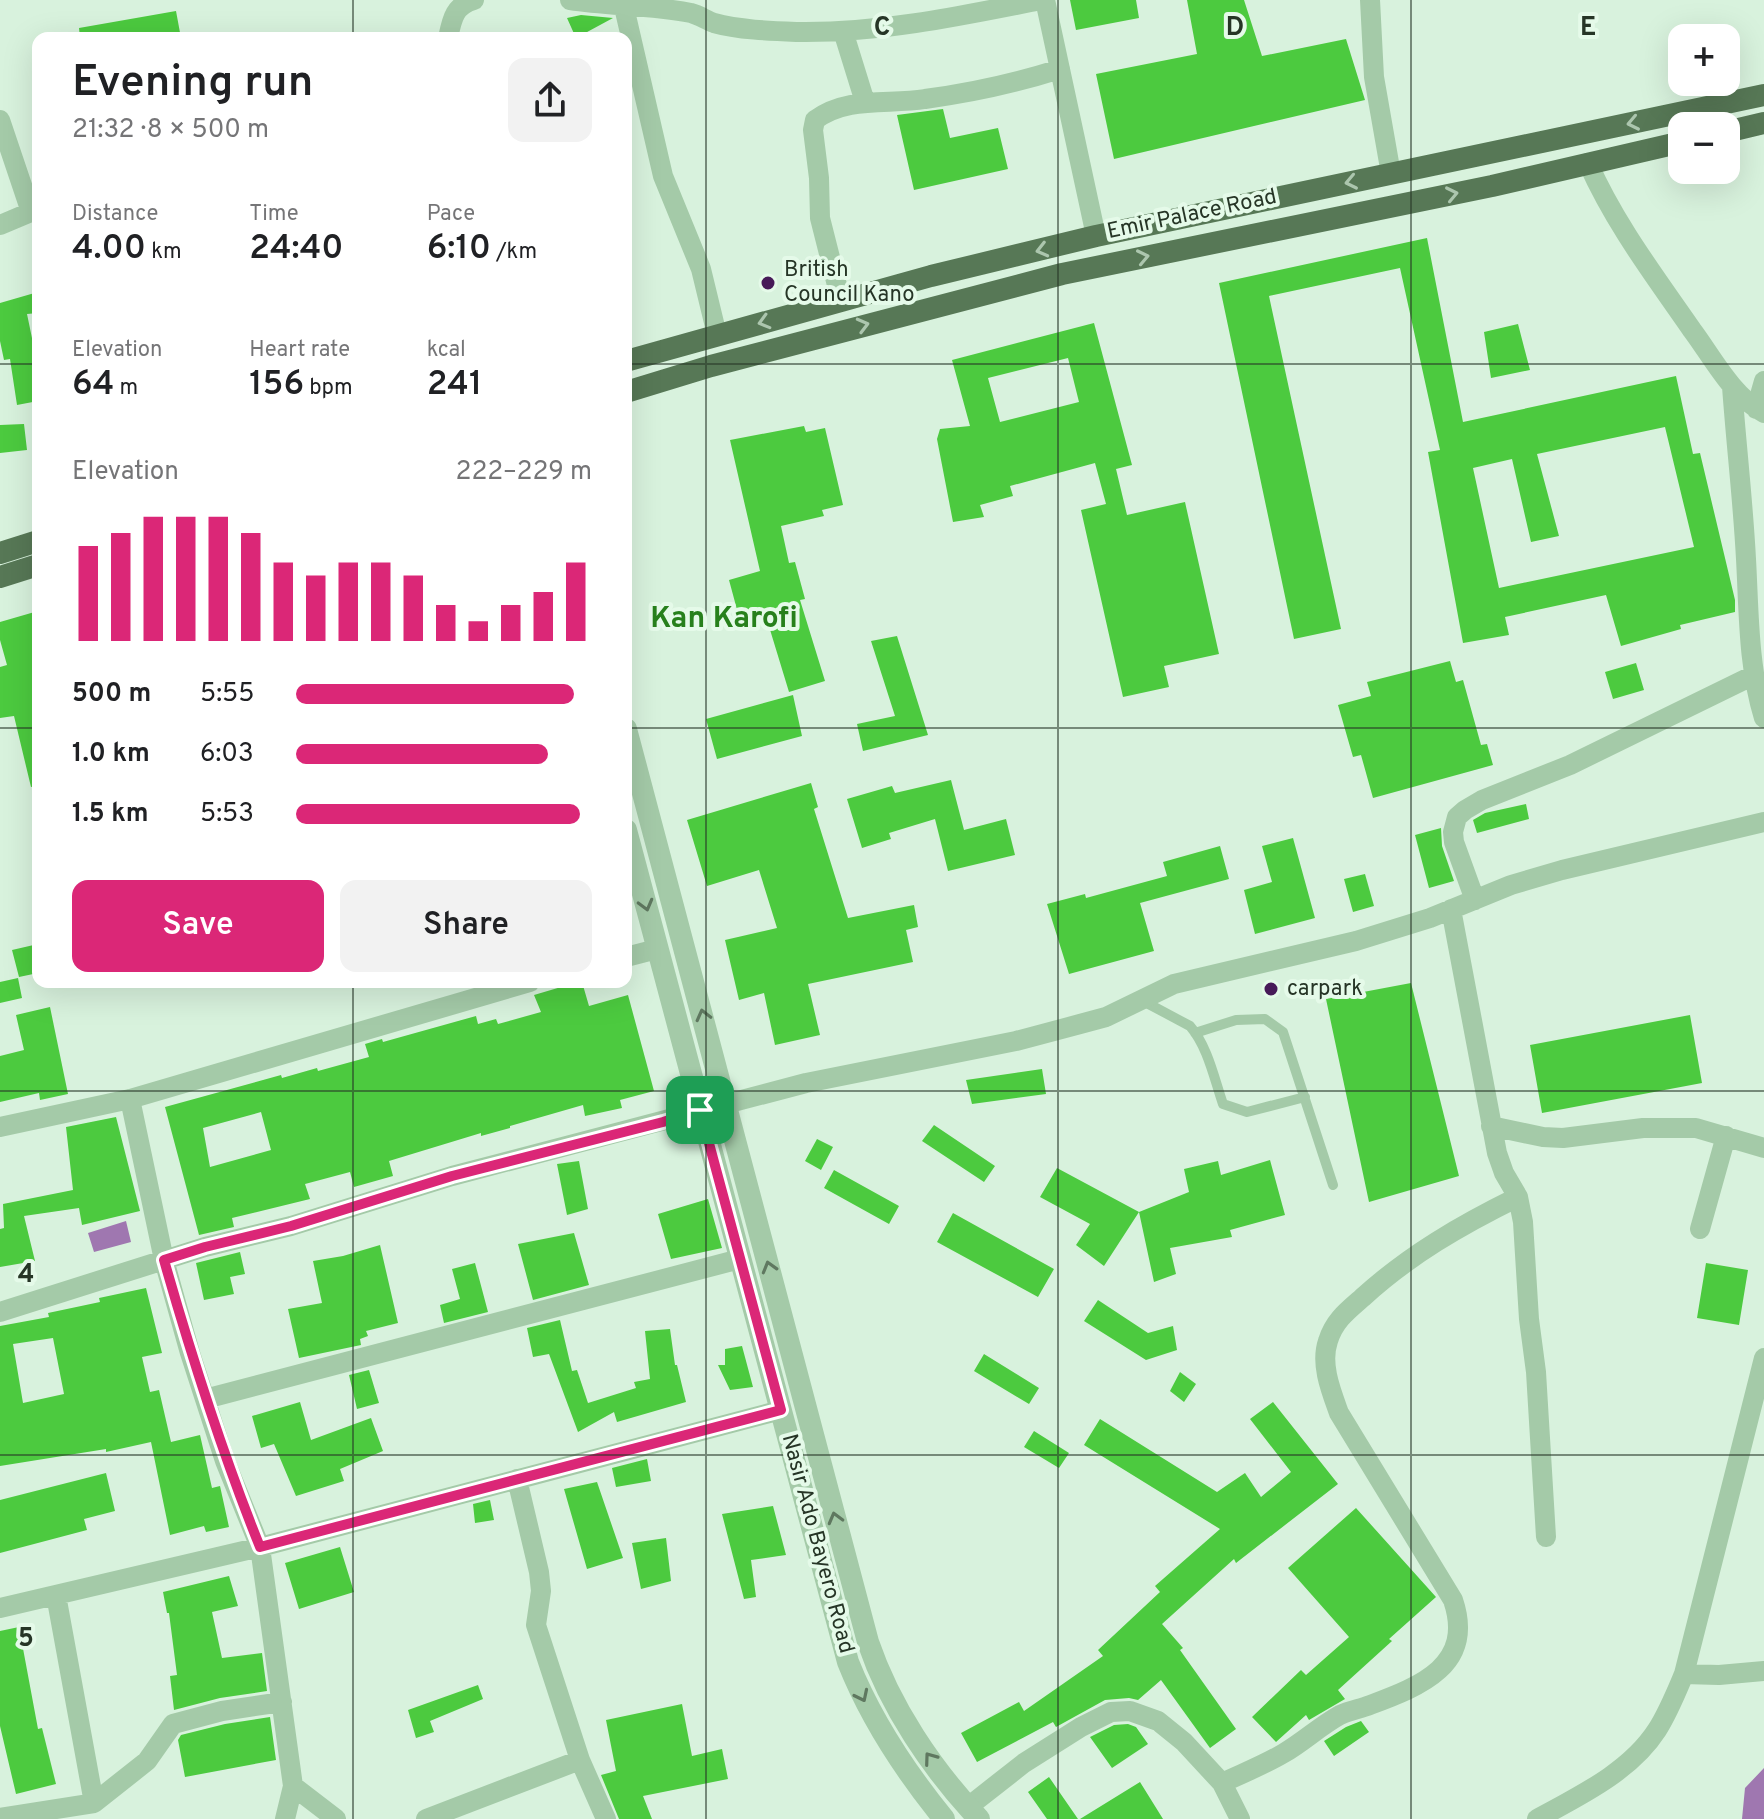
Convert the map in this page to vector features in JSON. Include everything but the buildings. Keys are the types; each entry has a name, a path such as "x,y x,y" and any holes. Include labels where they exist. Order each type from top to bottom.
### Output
{"main road":[{"name":"Emir Palace Road","path":"632,359 931,276 1096,236 1764,95"},
{"path":"1740,129 1764,123"},
{"name":"Emir Palace Road","path":"632,390 940,304 1062,274 1492,186 1668,145"},
{"path":"931,276 940,304"},
{"path":"0,553 32,543"},
{"path":"0,577 32,567"}],"street":[{"path":"449,32 452,6 474,0"},
{"path":"570,0 624,7 697,7 712,22 795,32 843,31 931,20 1043,0 1096,236"},
{"path":"1370,0 1374,77 1391,174"},
{"path":"624,7 630,32"},
{"path":"843,31 865,102"},
{"path":"632,42 663,176 701,269 717,335"},
{"path":"841,301 820,218 813,124 821,116 865,102 906,101 949,95 1060,69"},
{"path":"0,120 32,206"},
{"path":"1588,163 1604,200 1629,242 1732,386 1760,411"},
{"path":"0,225 32,212"},
{"path":"1760,411 1764,381"},
{"path":"1732,386 1754,675 1764,718"},
{"path":"1475,900 1458,856 1453,832 1457,817 1465,810 1482,800 1559,770 1754,675"},
{"path":"632,752 874,1660 914,1735 973,1813 1024,1763 1111,1712 1130,1711 1158,1721 1184,1742 1222,1783 1240,1819"},
{"path":"0,1312 205,1247 291,1226 452,1176 872,1068 1016,1041 1106,1017 1174,984 1356,941 1511,885 1562,870 1764,822"},
{"name":"Nasir Ado Bayero Road","path":"632,853 852,1673 888,1741 944,1819"},
{"path":"1451,909 1491,1126 1504,1173 1518,1197 1523,1222 1546,1537"},
{"path":"632,955 657,949"},
{"path":"0,1127 130,1099 509,988"},
{"path":"130,1099 164,1260 225,1461 260,1547 293,1786 285,1819"},
{"path":"1491,1126 1563,1138 1675,1127 1696,1128 1764,1148"},
{"path":"1700,1229 1726,1136"},
{"path":"1222,1783 1285,1753 1344,1713 1407,1690 1432,1677 1443,1668 1451,1655 1459,1617 1453,1600 1339,1413 1328,1381 1325,1359 1327,1342 1337,1320 1391,1271 1473,1218 1518,1197"},
{"path":"205,1399 740,1259"},
{"path":"1537,1819 1610,1777 1656,1732 1684,1674 1764,1358"},
{"path":"0,1608 260,1547 781,1410"},
{"path":"517,1479 539,1572 541,1591 536,1625 580,1760 606,1819"},
{"path":"56,1595 94,1803"},
{"path":"1684,1674 1764,1671"},
{"path":"0,1818 35,1816 94,1803 147,1761 173,1724 222,1711 282,1702"},
{"path":"426,1819 580,1760"},
{"path":"293,1786 336,1819"}],"lane":[{"path":"1141,1000 1190,1026 1204,1048 1223,1104 1247,1112 1305,1097"},
{"path":"1195,1033 1236,1020 1265,1019 1283,1032 1333,1185"}],"shaded area":[{"path":"126,1221 131,1242 94,1252 88,1233"},
{"path":"1764,1768 1764,1819 1742,1819 1745,1788"}],"place":[{"name":"British Council Kano","path":"768,283"},
{"name":"carpark","path":"1271,989"}],"district":[{"name":"Kan Karofi","path":"724,619"}],"route":[{"path":"700,1110 781,1410 260,1547 225,1461 164,1260 291,1226 452,1176 700,1110"}]}
